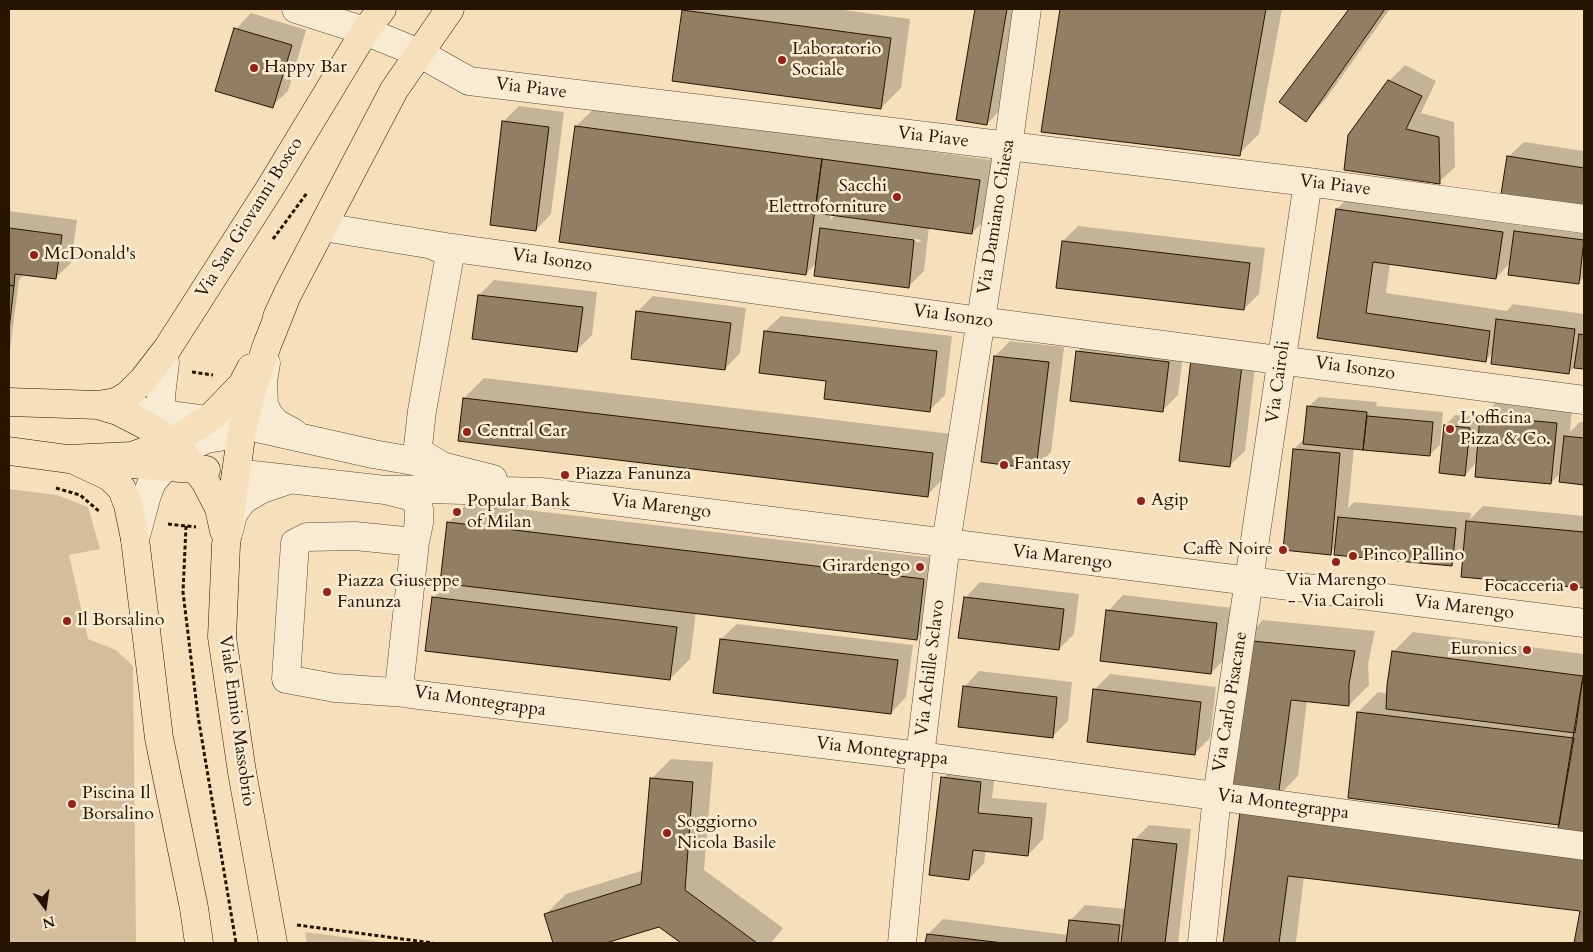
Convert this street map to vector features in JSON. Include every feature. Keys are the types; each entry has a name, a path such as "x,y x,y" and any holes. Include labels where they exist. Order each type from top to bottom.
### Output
{"main road":[{"name":"Via San Giovanni Bosco","path":"98,405 116,402 128,395 143,380 173,360 258,208 365,31 382,9"},
{"path":"225,538 192,458 207,420 242,385 394,90 450,9"},
{"path":"9,451 68,459 192,458 243,429 251,393 285,300"},
{"path":"173,360 158,372 151,416 138,459 137,531 159,738 194,908 199,943"},
{"path":"9,402 98,405 118,411 151,416 192,458 219,508 225,538"},
{"path":"68,459 99,470 118,484 124,494 137,531"},
{"name":"Viale Ennio Massobrio","path":"225,538 222,637 242,772 273,943"}],"street":[{"name":"Via Piave","path":"296,9 365,31 419,54 469,81 1308,182 1584,218"},
{"name":"Via Damiano Chiesa","path":"946,543 982,321 1027,9"},
{"name":"Via Cairoli","path":"1250,581 1308,182"},
{"name":"Via Isonzo","path":"323,227 432,245 982,321 1584,400"},
{"path":"432,245 444,250 449,260 422,411 418,446 424,455 442,466"},
{"path":"285,300 264,371 264,404 276,423 307,438"},
{"path":"151,416 207,420 243,429 307,438"},
{"path":"137,531 152,482 192,458 207,439 243,429"},
{"name":"Via Marengo","path":"307,438 373,454 442,466 541,492"},
{"name":"Via Marengo","path":"192,458 298,480 385,490 425,489 541,492 1584,623"},
{"name":"Viale Ennio Massobrio","path":"225,538 233,514 243,500 276,484 298,480"},
{"name":"Via Montegrappa","path":"385,490 408,495 416,500 420,517 415,542 400,679 402,688 407,693 920,756 1584,846"},
{"path":"407,693 335,688 286,679 295,543 306,537 355,536 415,542"},
{"name":"Via Achille Sclavo","path":"902,943 920,756 946,543"},
{"name":"Via Carlo Pisacane","path":"1202,943 1217,796 1250,581"}],"path":[{"path":"173,360 222,377"},
{"path":"186,526 183,592 198,716 236,943"},
{"path":"137,531 186,526 225,538"},
{"path":"296,925 433,943"}],"shaded area":[{"name":"Piscina Il Borsalino","path":"9,489 57,495 88,507 100,549 69,555 88,639 116,650 133,666 136,943 9,943"},
{"path":"305,932 389,943 307,943"}],"building":[{"path":"975,9 1007,9 987,125 956,120"},
{"path":"1060,9 1266,9 1240,156 1041,132"},
{"path":"1349,9 1385,9 1306,122 1279,102"},
{"name":"Laboratorio Sociale","path":"682,10 891,38 881,109 672,81"},
{"name":"Happy Bar","path":"234,28 292,45 273,108 215,91"},
{"path":"1388,80 1422,96 1406,129 1439,137 1440,184 1344,170 1348,135"},
{"path":"502,121 549,127 536,231 490,225"},
{"path":"575,126 822,159 806,275 559,242"},
{"path":"1507,156 1584,168 1584,207 1501,194"},
{"name":"Sacchi Elettroforniture","path":"822,159 980,180 972,234 815,213"},
{"path":"1336,209 1503,232 1496,279 1373,262 1366,313 1490,331 1486,362 1317,338"},
{"name":"McDonald's","path":"9,228 62,235 56,279 15,274 14,286 9,285"},
{"path":"820,228 914,240 909,288 814,276"},
{"path":"1514,231 1584,240 1579,284 1508,275"},
{"path":"1062,241 1250,263 1244,310 1056,288"},
{"path":"9,285 14,286 9,330"},
{"path":"478,295 583,307 577,352 472,339"},
{"path":"636,311 731,323 725,370 631,359"},
{"path":"1496,319 1575,329 1569,374 1491,364"},
{"path":"764,331 937,351 930,412 824,399 826,381 759,373"},
{"path":"1579,334 1584,335 1584,369 1574,368"},
{"path":"1076,351 1169,362 1163,412 1070,401"},
{"path":"994,356 1049,362 1036,469 981,462"},
{"path":"1191,359 1242,365 1230,467 1179,461"},
{"path":"463,398 933,453 928,497 458,441"},
{"path":"1307,406 1367,412 1363,450 1303,444"},
{"path":"1367,416 1433,422 1430,456 1363,450"},
{"path":"1480,416 1557,423 1551,484 1475,477"},
{"path":"1444,425 1470,428 1465,476 1439,473"},
{"path":"1564,436 1584,438 1584,485 1559,482"},
{"path":"1293,449 1340,453 1331,555 1283,550"},
{"path":"1338,517 1456,528 1452,566 1334,555"},
{"path":"1466,521 1584,532 1584,588 1461,577"},
{"path":"447,522 924,579 917,640 440,583"},
{"path":"432,597 677,627 670,680 425,651"},
{"path":"964,597 1064,609 1059,650 958,638"},
{"path":"1106,610 1217,623 1211,674 1100,661"},
{"path":"720,639 898,660 891,714 713,693"},
{"path":"1242,640 1355,651 1349,684 1349,706 1291,700 1278,798 1226,791"},
{"path":"1392,651 1583,676 1575,733 1386,709"},
{"path":"1582,682 1584,682 1584,839 1557,835"},
{"path":"963,686 1057,697 1053,738 958,727"},
{"path":"1093,689 1201,702 1195,755 1087,742"},
{"path":"1357,712 1574,738 1559,825 1348,798"},
{"path":"941,777 981,782 978,813 1032,818 1028,856 973,850 969,880 929,875"},
{"name":"Soggiorno Nicola Basile","path":"650,778 693,782 685,890 757,943 681,943 659,927 606,943 553,943 544,914 641,884"},
{"path":"1240,812 1584,853 1584,943 1574,943 1580,911 1288,876 1279,943 1223,943"},
{"path":"1133,839 1177,844 1165,943 1121,943"},
{"path":"1069,920 1120,925 1118,943 1066,943"},
{"path":"927,934 1003,943 925,943"}],"place":[{"name":"Laboratorio Sociale","path":"782,60"},
{"name":"Happy Bar","path":"254,68"},
{"name":"Sacchi Elettroforniture","path":"897,197"},
{"name":"McDonald's","path":"34,255"},
{"name":"L'officina Pizza & Co.","path":"1450,429"},
{"name":"Central Car","path":"467,432"},
{"name":"Fantasy","path":"1004,465"},
{"name":"Piazza Fanunza","path":"565,475"},
{"name":"Agip","path":"1141,501"},
{"name":"Popular Bank of Milan","path":"457,512"},
{"name":"Caffè Noire","path":"1283,550"},
{"name":"Pinco Pallino","path":"1353,556"},
{"name":"Via Marengo - Via Cairoli","path":"1336,562"},
{"name":"Girardengo","path":"920,567"},
{"name":"Focacceria","path":"1574,587"},
{"name":"Piazza Giuseppe Fanunza","path":"327,592"},
{"name":"Il Borsalino","path":"67,621"},
{"name":"Euronics","path":"1527,650"},
{"name":"Piscina Il Borsalino","path":"72,804"},
{"name":"Soggiorno Nicola Basile","path":"667,833"}]}
